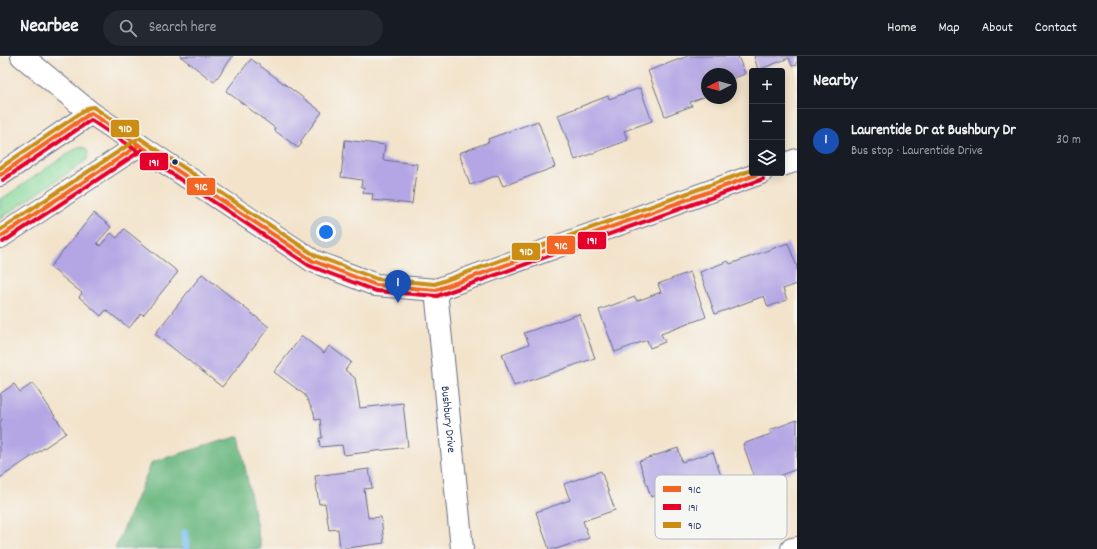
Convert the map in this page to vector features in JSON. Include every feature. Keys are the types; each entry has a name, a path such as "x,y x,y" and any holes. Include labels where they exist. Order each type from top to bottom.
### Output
{"street":[{"path":"22,56 91,113 313,261 376,285 436,290 753,176"},
{"path":"0,175 91,113"},
{"path":"0,237 139,145"},
{"path":"785,165 797,160"},
{"name":"Bushbury Drive","path":"436,290 462,549"},
{"path":"792,549 797,548"}],"green space":[{"path":"78,147 85,148 88,152 87,160 0,219 0,200"},
{"path":"239,436 261,549 115,549 152,462"}],"building":[{"path":"180,56 233,56 214,82"},
{"path":"688,56 738,56 745,74 737,77 737,68 701,68 701,98 690,102 692,106 665,116 648,71"},
{"path":"754,56 797,56 797,65 792,66 789,58 763,68 757,68"},
{"path":"251,59 322,112 300,142 302,143 298,148 274,130 275,128 226,91"},
{"path":"640,88 652,121 624,131 628,140 575,160 558,115 608,96 609,99"},
{"path":"538,121 555,167 503,186 498,175 470,185 459,153 489,142 488,139"},
{"path":"345,140 385,145 383,160 417,164 412,204 372,200 373,194 363,193 364,187 361,187 362,180 341,177"},
{"path":"94,213 111,227 97,243 100,246 111,233 117,238 124,229 178,272 143,315 141,313 129,328 106,310 101,316 79,297 82,293 50,267"},
{"path":"788,243 797,267 797,284 783,289 787,300 768,307 764,296 715,314 700,272 728,261 730,264"},
{"path":"690,272 706,317 661,334 665,342 650,348 647,340 615,352 599,310 635,297 637,301 661,292 658,284"},
{"path":"202,274 269,327 222,387 155,334"},
{"path":"579,314 595,358 514,386 502,354 529,344 524,333"},
{"path":"302,336 324,353 329,346 351,362 345,370 355,378 360,408 403,403 408,447 344,455 342,445 320,447 319,438 322,438 320,419 315,420 314,413 305,395 274,372"},
{"path":"33,383 66,433 0,478 0,421 2,420 0,417 0,394 14,384 20,392"},
{"path":"797,420 797,469 781,475 754,475 743,444 771,434 770,430"},
{"path":"678,448 682,462 713,452 721,475 655,475 655,496 651,497 639,461"},
{"path":"369,469 372,488 364,489 368,518 381,517 384,543 340,549 338,529 329,530 325,503 319,504 315,476"},
{"path":"601,471 615,510 583,521 589,538 556,549 549,549 536,512 570,500 564,484"}],"waterway":[{"path":"184,533 186,549"}],"transit line":[{"name":"91D","path":"0,168 88,108 93,107 316,256 377,279 435,284 749,171"},
{"name":"91C","path":"0,175 91,113 313,261 376,285 436,290 753,176"},
{"name":"191","path":"3,180 91,120 310,266 376,291 437,296 763,179"},
{"name":"91D","path":"0,230 136,140"},
{"name":"91C","path":"0,237 139,145"},
{"name":"191","path":"3,242 142,150"}],"place":[{"name":"Laurentide Dr at Bushbury Dr","path":"398,303"}]}
